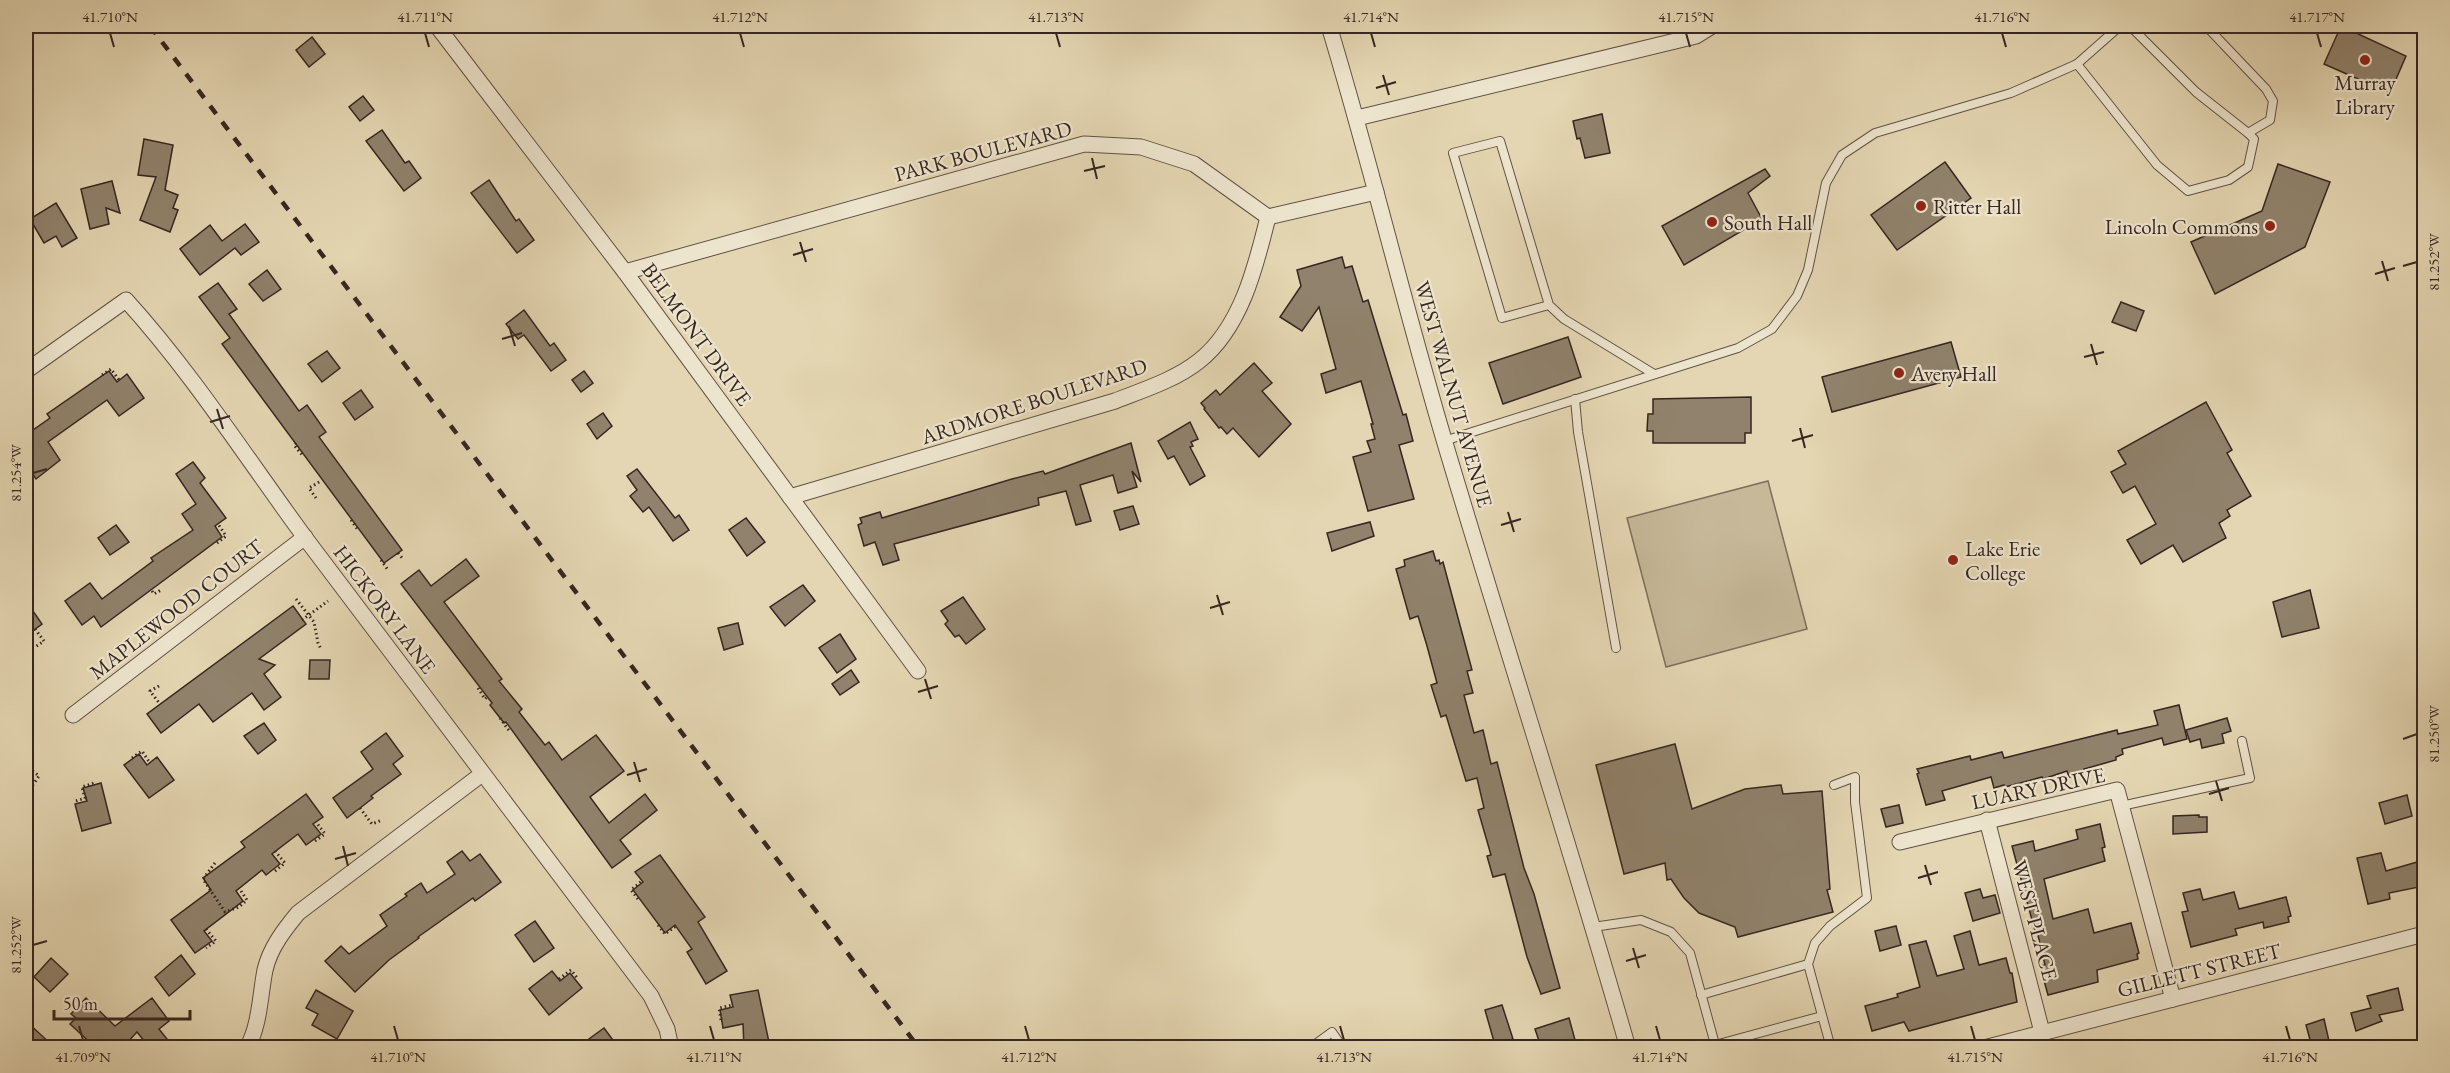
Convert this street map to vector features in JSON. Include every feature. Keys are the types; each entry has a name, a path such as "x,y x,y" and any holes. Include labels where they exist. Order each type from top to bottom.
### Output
{"street":[{"name":"BELMONT DRIVE","path":"437,26 625,272 918,671"},
{"name":"WEST WALNUT AVENUE","path":"1329,26 1357,118 1444,441 1628,1047"},
{"path":"1357,118 1696,36 1712,26"},
{"name":"PARK BOULEVARD","path":"625,272 1084,144 1141,147 1194,164 1268,217"},
{"path":"1268,217 1376,192"},
{"name":"ARDMORE BOULEVARD","path":"790,497 1115,402 1162,382 1199,361 1226,330 1254,276 1268,217"},
{"name":"HICKORY LANE","path":"26,372 126,300 154,331 482,774 651,996 667,1029 671,1047"},
{"name":"MAPLEWOOD COURT","path":"73,715 305,537"},
{"path":"247,1047 259,1010 266,968 278,939 298,913 482,774"},
{"name":"LUARY DRIVE","path":"1900,842 2117,790 2173,999"},
{"name":"WEST PLACE","path":"1987,820 2042,1032"},
{"name":"GILLETT STREET","path":"1984,1047 2424,934"}],"lane":[{"path":"1444,441 1738,348 1772,329 1797,296 1804,278 1826,183 1842,155 1875,133 2011,93 2077,64 2120,26"},
{"path":"2077,64 2157,165 2188,191 2229,180 2248,167 2254,139 2196,92 2130,26"},
{"path":"2206,26 2266,89 2273,101 2270,120 2248,133"},
{"path":"1549,305 1502,318 1453,153 1500,141 1549,305 1564,319 1654,374"},
{"path":"1575,399 1578,432 1616,648"},
{"path":"2121,806 2250,778 2242,741"},
{"path":"1831,1047 1808,964 1815,943 1830,926 1867,898 1856,813 1855,777 1834,785"},
{"path":"1593,927 1641,920 1671,932 1690,953 1716,1046 1822,1016"},
{"path":"1701,995 1808,964"},
{"path":"1310,1047 1332,1032 1343,1047"}],"path":[{"path":"2384,31 2386,26"},
{"path":"102,375 111,369 119,380"},
{"path":"296,443 294,445 303,456"},
{"path":"316,498 309,488 321,481"},
{"path":"351,520 358,530"},
{"path":"217,543 226,536 218,524"},
{"path":"398,553 403,559"},
{"path":"381,560 388,570"},
{"path":"152,591 154,594 160,590"},
{"path":"296,599 314,622 321,649"},
{"path":"302,620 328,601"},
{"path":"35,629 44,641 35,647"},
{"path":"159,686 150,691 160,704"},
{"path":"478,688 486,699 488,696"},
{"path":"500,718 510,732"},
{"path":"132,758 142,751 150,763"},
{"path":"30,769 39,777 30,789"},
{"path":"76,801 85,798 82,787 94,783"},
{"path":"360,808 372,824 382,820"},
{"path":"315,841 325,834 316,822"},
{"path":"275,851 285,863 275,871"},
{"path":"215,863 202,879 225,912 239,908 247,900 239,888"},
{"path":"638,899 631,890 642,881"},
{"path":"658,925 665,934 676,926"},
{"path":"206,929 216,941 206,948"},
{"path":"559,979 571,970 578,979"},
{"path":"721,1020 719,1008 732,1005"}],"shaded area":[{"path":"1768,481 1807,629 1666,667 1627,518"}],"building":[{"name":"Murray Library","path":"2341,26 2406,56 2390,93 2324,64"},
{"path":"312,37 325,54 309,67 296,50"},
{"path":"363,96 374,110 360,121 349,107"},
{"path":"1602,114 1610,153 1585,158 1573,121"},
{"path":"382,130 405,163 409,161 421,178 404,191 366,141"},
{"path":"144,139 173,145 165,190 178,195 173,208 178,210 170,232 140,220 156,177 138,175"},
{"name":"Ritter Hall","path":"1945,162 1971,198 1897,250 1871,215"},
{"name":"Lincoln Commons","path":"2278,164 2330,182 2305,247 2215,294 2191,242 2262,211"},
{"name":"South Hall","path":"1765,169 1770,176 1748,193 1762,219 1684,265 1662,226"},
{"path":"489,180 516,221 519,219 534,240 517,253 471,193"},
{"path":"112,181 120,213 106,208 109,224 90,229 81,189"},
{"path":"56,203 77,238 62,247 56,236 44,243 30,219"},
{"path":"245,224 259,242 241,255 235,248 200,275 180,249 210,225 222,241"},
{"path":"1342,257 1345,268 1352,266 1363,302 1368,300 1413,441 1399,445 1414,499 1368,511 1353,457 1371,452 1367,441 1375,439 1361,381 1326,393 1321,374 1336,369 1319,307 1302,331 1280,317 1301,286 1297,270"},
{"path":"267,270 281,289 263,301 249,284"},
{"path":"218,283 237,309 229,314 299,411 307,405 326,432 319,437 402,550 384,563 222,344 230,338 199,297"},
{"path":"2121,302 2144,311 2136,331 2112,322"},
{"path":"524,310 550,346 554,343 566,360 551,371 524,335 518,339 506,324"},
{"path":"1568,337 1581,377 1503,404 1489,363"},
{"name":"Avery Hall","path":"1951,342 1961,377 1832,412 1822,377"},
{"path":"327,351 340,368 322,382 308,364"},
{"path":"1254,363 1272,383 1262,391 1291,424 1259,457 1233,428 1227,434 1221,427 1219,428 1201,403 1216,390 1220,395"},
{"path":"109,371 117,382 127,374 144,398 119,416 107,400 48,442 60,460 36,479 26,464 26,435 50,418 47,414"},
{"path":"584,371 593,383 581,392 572,380"},
{"path":"361,390 373,407 355,420 343,403"},
{"path":"1751,397 1751,433 1745,433 1745,443 1653,443 1653,431 1647,431 1648,414 1653,414 1653,399"},
{"path":"2206,402 2232,450 2227,453 2251,496 2227,510 2230,516 2219,523 2226,538 2183,562 2173,545 2141,564 2127,540 2156,524 2135,486 2123,493 2111,472 2126,464 2118,451"},
{"path":"603,413 612,426 597,439 587,424"},
{"path":"1190,422 1198,439 1191,442 1193,446 1190,447 1205,476 1190,485 1174,456 1168,459 1158,441"},
{"path":"1131,443 1141,482 1132,471 1137,487 1118,493 1113,475 1080,485 1091,521 1076,525 1066,491 1038,498 1039,505 894,544 899,560 883,565 875,542 864,546 858,525 862,523 860,518 880,512 882,518 1012,479 1043,471 1045,474"},
{"path":"193,462 205,478 200,483 226,518 215,526 222,537 101,627 94,616 82,625 65,601 90,583 102,599 153,561 151,558 193,530 182,514 196,504 176,474"},
{"path":"637,469 675,518 679,515 689,530 673,541 649,507 643,512 630,496 637,490 627,476"},
{"path":"1133,506 1139,524 1120,530 1114,511"},
{"path":"746,518 765,542 747,556 729,530"},
{"path":"1370,522 1374,536 1332,551 1327,533"},
{"path":"116,525 129,542 110,555 98,538"},
{"path":"1433,551 1436,561 1439,560 1440,564 1443,562 1472,670 1467,671 1473,693 1464,695 1474,733 1483,730 1491,764 1497,762 1524,868 1534,894 1560,988 1541,994 1527,957 1505,874 1493,877 1487,856 1491,855 1478,810 1484,808 1477,778 1466,781 1446,715 1441,717 1431,685 1437,683 1418,616 1410,619 1396,569 1405,566 1404,560"},
{"path":"466,559 479,576 444,602 502,679 499,681 522,709 519,712 545,745 549,742 562,760 596,735 624,771 590,797 609,823 645,794 657,810 620,840 631,854 612,868 506,722 504,723 490,705 492,703 401,584 419,570 431,586"},
{"path":"803,585 815,601 785,626 770,607"},
{"path":"2310,590 2319,628 2282,637 2273,602"},
{"path":"963,597 985,629 966,644 959,635 955,637 945,624 948,621 941,611"},
{"path":"26,601 42,624 26,636"},
{"path":"293,606 306,624 259,659 275,665 264,674 281,697 264,710 252,693 213,722 199,704 161,733 147,714"},
{"path":"738,623 743,644 724,650 718,628"},
{"path":"840,634 856,659 837,673 819,648"},
{"path":"310,660 330,660 329,679 309,679"},
{"path":"851,670 859,682 840,695 832,684"},
{"path":"2179,705 2187,739 2164,745 2162,738 2122,749 2123,754 2116,757 2116,760 2084,769 2085,773 2069,777 2067,771 2043,779 2042,777 1994,788 1991,777 1942,791 1945,800 1926,805 1917,769 1970,756 1971,760 2002,752 2004,758 2117,730 2118,734 2158,725 2154,711"},
{"path":"2227,718 2231,731 2222,734 2224,743 2202,748 2200,739 2190,742 2186,730"},
{"path":"264,723 276,740 258,754 244,736"},
{"path":"386,733 403,756 393,764 401,774 371,796 373,798 347,818 333,798 373,769 361,752"},
{"path":"1675,744 1692,809 1745,789 1781,785 1783,794 1822,791 1830,889 1827,890 1833,912 1738,937 1735,927 1699,913 1684,898 1671,879 1667,880 1665,863 1624,874 1596,765"},
{"path":"139,754 147,765 157,757 174,780 149,798 124,765"},
{"path":"101,783 111,823 82,831 75,804 87,801 83,788"},
{"path":"306,794 323,817 313,824 321,834 306,845 298,834 272,854 280,864 266,875 262,870 236,891 243,901 204,931 212,941 195,953 171,920 211,890 203,878 245,847 241,842"},
{"path":"2407,795 2412,816 2385,824 2379,803"},
{"path":"1899,805 1903,823 1886,827 1881,809"},
{"path":"2199,815 2199,817 2207,817 2207,832 2173,834 2173,816"},
{"path":"2100,824 2105,847 2102,848 2105,861 2044,879 2053,919 2088,909 2094,933 2131,923 2139,953 2137,954 2138,959 2097,970 2098,982 2048,995 2040,966 2045,965 2037,931 2035,931 2012,846 2033,841 2035,851 2078,839 2076,830"},
{"path":"462,851 470,861 480,854 501,882 475,901 473,898 418,937 355,992 325,961 341,946 349,954 387,926 380,915 421,883 427,893 455,874 447,862"},
{"path":"2381,853 2386,871 2424,860 2424,886 2389,893 2390,899 2368,904 2357,858"},
{"path":"660,855 705,917 698,922 727,971 706,984 687,952 692,949 675,925 665,933 633,890 643,882 635,872"},
{"path":"1980,889 1983,898 1995,895 2000,913 1973,921 1965,893"},
{"path":"2200,889 2203,900 2234,892 2239,909 2286,897 2291,916 2288,917 2289,922 2264,928 2263,922 2235,929 2237,935 2191,947 2182,912 2188,911 2183,893"},
{"path":"535,921 554,948 534,962 515,935"},
{"path":"1896,926 1901,945 1880,951 1875,931"},
{"path":"1970,931 1979,965 2006,958 2010,973 2012,973 2017,1002 1909,1031 1904,1022 1872,1031 1865,1006 1898,997 1897,994 1920,987 1909,945 1926,941 1937,976 1964,969 1954,936"},
{"path":"181,955 195,974 169,996 155,977"},
{"path":"51,958 68,974 50,992 34,977"},
{"path":"552,971 560,981 570,973 582,988 549,1015 529,989"},
{"path":"2398,988 2403,1010 2379,1015 2382,1021 2356,1031 2351,1013 2371,1008 2367,996"},
{"path":"316,990 353,1011 337,1039 312,1025 318,1014 306,1008"},
{"path":"758,990 770,1047 744,1047 743,1024 723,1028 720,1010 733,1007 730,995"},
{"path":"86,998 115,1026 152,998 169,1021 159,1029 167,1039 155,1047 149,1047 137,1032 123,1047 95,1047 70,1024 76,1018 71,1014"},
{"path":"1502,1005 1513,1039 1495,1045 1485,1010"},
{"path":"1569,1018 1575,1040 1541,1047 1535,1029"},
{"path":"2324,1019 2329,1041 2312,1047 2306,1025"},
{"path":"26,1021 54,1047 26,1047"},
{"path":"604,1028 618,1047 578,1047"}],"railway":[{"path":"150,26 919,1048"}],"place":[{"name":"Murray Library","path":"2365,60"},
{"name":"Ritter Hall","path":"1921,206"},
{"name":"South Hall","path":"1712,222"},
{"name":"Lincoln Commons","path":"2270,226"},
{"name":"Avery Hall","path":"1899,373"},
{"name":"Lake Erie College","path":"1953,560"}]}
